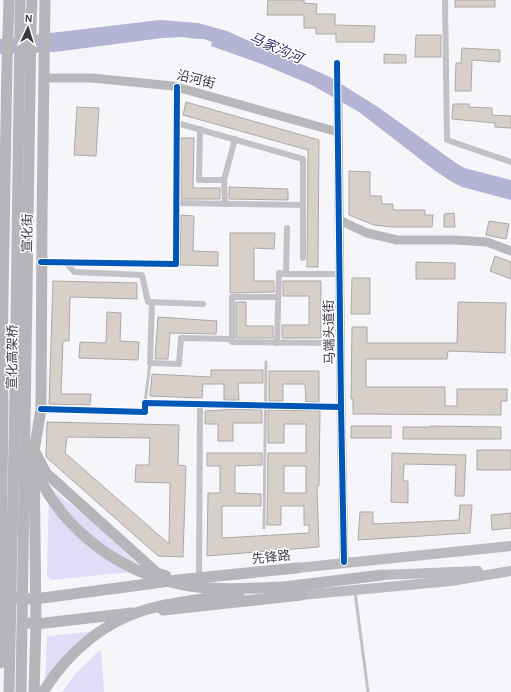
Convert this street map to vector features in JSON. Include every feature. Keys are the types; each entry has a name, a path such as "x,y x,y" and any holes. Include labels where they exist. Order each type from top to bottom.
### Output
{"highway":[{"name":"宣化街","path":"0,658 4,404 1,356 3,123 9,0"},
{"name":"宣化高架桥","path":"9,692 15,396 20,0"},
{"name":"宣化高架桥","path":"21,692 32,0"},
{"name":"宣化街","path":"34,692 36,668 36,624 34,451 41,406 41,262 45,0"},
{"path":"15,396 23,432 32,460 42,482 53,501 68,519 82,535 100,549 143,573 184,585 226,589 284,587"},
{"path":"34,451 46,473 156,573 178,580"},
{"name":"先锋路","path":"1,598 35,599 178,580 297,568"},
{"path":"43,692 58,670 71,655 100,631 128,617 151,609 175,603 284,587 382,575"},
{"path":"0,621 36,624 301,595"},
{"path":"0,658 0,663"}],"main road":[{"name":"先锋路","path":"297,568 511,546"},
{"path":"382,575 511,570"},
{"path":"301,595 450,581 511,570"}],"street":[{"path":"446,0 447,140 511,162"},
{"path":"337,63 338,102"},
{"name":"沿河街","path":"44,78 92,78 177,87 338,132"},
{"path":"41,262 176,264 177,87"},
{"name":"马端头道街","path":"338,102 340,407 344,562"},
{"path":"177,123 302,159 303,258"},
{"path":"200,129 199,180 224,180"},
{"path":"225,204 224,180 235,140"},
{"path":"176,203 303,205"},
{"path":"339,220 367,233 397,240 454,240 488,242 511,251"},
{"path":"286,274 287,228"},
{"path":"66,262 74,272 142,275 148,302 203,304"},
{"path":"277,343 279,274 339,274"},
{"path":"278,297 232,297 232,342 340,343"},
{"path":"152,302 150,363 178,364 181,338 232,339"},
{"path":"41,406 145,412 146,403 340,407"},
{"path":"199,578 200,404"}],"lane":[{"path":"264,528 266,362"},
{"path":"146,403 150,363"},
{"path":"354,590 368,692"}],"shaded area":[{"path":"160,20 198,23 227,31 330,77 378,107 464,168 511,180 511,200 462,187 452,182 434,170 359,112 312,85 259,63 211,46 212,42 204,39 183,37 162,38 55,52 0,54 0,39"},
{"path":"49,487 97,525 135,562 132,572 51,580 47,576"},
{"path":"97,631 45,681 47,637"},
{"path":"101,650 104,692 62,692 76,673"}],"building":[{"path":"268,0 304,0 304,3 317,4 316,14 335,14 335,25 375,26 374,42 336,42 336,34 316,34 316,28 304,28 304,15 267,15"},
{"path":"455,0 495,0 495,7 455,7"},
{"path":"416,35 441,35 441,57 415,57"},
{"path":"462,48 500,50 500,62 472,60 471,91 455,91 456,63 461,63"},
{"path":"384,54 406,55 406,63 384,63"},
{"path":"186,102 319,140 318,267 307,267 308,150 183,115"},
{"path":"453,104 469,104 469,107 492,108 492,115 511,116 511,128 495,127 495,123 452,119"},
{"path":"77,107 99,108 96,156 74,155"},
{"path":"181,138 194,138 193,188 220,188 220,199 181,199"},
{"path":"349,171 370,172 370,196 381,196 382,204 393,204 393,210 425,210 425,215 433,215 432,227 392,227 374,225 349,215"},
{"path":"229,187 288,189 288,200 229,199"},
{"path":"454,213 455,227 444,227 444,214"},
{"path":"181,215 194,216 193,251 218,252 218,266 180,265"},
{"path":"489,221 509,224 506,239 486,235"},
{"path":"230,233 275,233 274,249 254,248 254,281 274,281 274,292 230,293"},
{"path":"495,256 511,262 511,279 490,271"},
{"path":"416,262 455,263 455,279 416,279"},
{"path":"352,278 370,278 370,314 351,314"},
{"path":"53,281 137,283 137,299 70,297 69,341 63,341 61,394 91,394 90,405 49,404"},
{"path":"283,281 321,281 321,338 282,338 282,325 309,325 309,296 283,296"},
{"path":"236,302 246,302 246,326 273,326 273,338 236,338"},
{"path":"458,302 506,303 505,353 448,351 447,359 366,359 366,387 445,387 445,406 457,406 457,389 507,389 507,401 501,401 501,415 353,414 353,399 351,399 352,327 367,327 367,343 457,343"},
{"path":"107,312 121,313 120,341 139,342 138,360 79,358 80,342 106,343"},
{"path":"158,317 217,321 216,334 170,333 168,359 155,359"},
{"path":"211,370 263,370 263,383 238,383 239,400 224,400 224,384 203,384 202,398 150,396 152,374 211,377"},
{"path":"269,371 319,371 319,402 306,402 305,384 283,384 283,401 269,401"},
{"path":"224,409 262,410 262,423 233,423 233,441 218,441 218,424 205,424 205,411"},
{"path":"268,410 320,411 319,486 317,486 319,547 207,556 208,493 220,493 220,466 207,466 207,453 262,453 262,465 235,466 235,493 261,494 261,506 222,506 222,538 309,533 309,525 304,525 304,506 281,506 281,525 267,525 268,453 306,453 306,424 284,424 284,443 268,443","holes":["284,466 306,466 306,493 284,493"]},
{"path":"47,422 179,425 178,465 186,466 183,557 158,556 46,457","holes":["67,437 150,438 149,465 136,465 135,482 170,483 169,544 65,453"]},
{"path":"351,426 391,426 391,438 351,438"},
{"path":"403,427 501,427 501,439 403,439"},
{"path":"477,450 511,450 511,470 477,470"},
{"path":"392,453 466,455 464,496 455,496 456,465 404,464 403,481 408,481 408,503 391,502"},
{"path":"460,505 472,505 470,533 358,540 360,512 373,512 373,524 459,520"},
{"path":"511,513 511,528 492,530 491,515"}],"cycle path":[{"path":"337,63 344,562"},
{"path":"41,262 176,264 177,87"},
{"path":"41,409 145,412 145,403 341,407"}],"water label":[{"name":"马家沟河","path":"276,48"}]}
